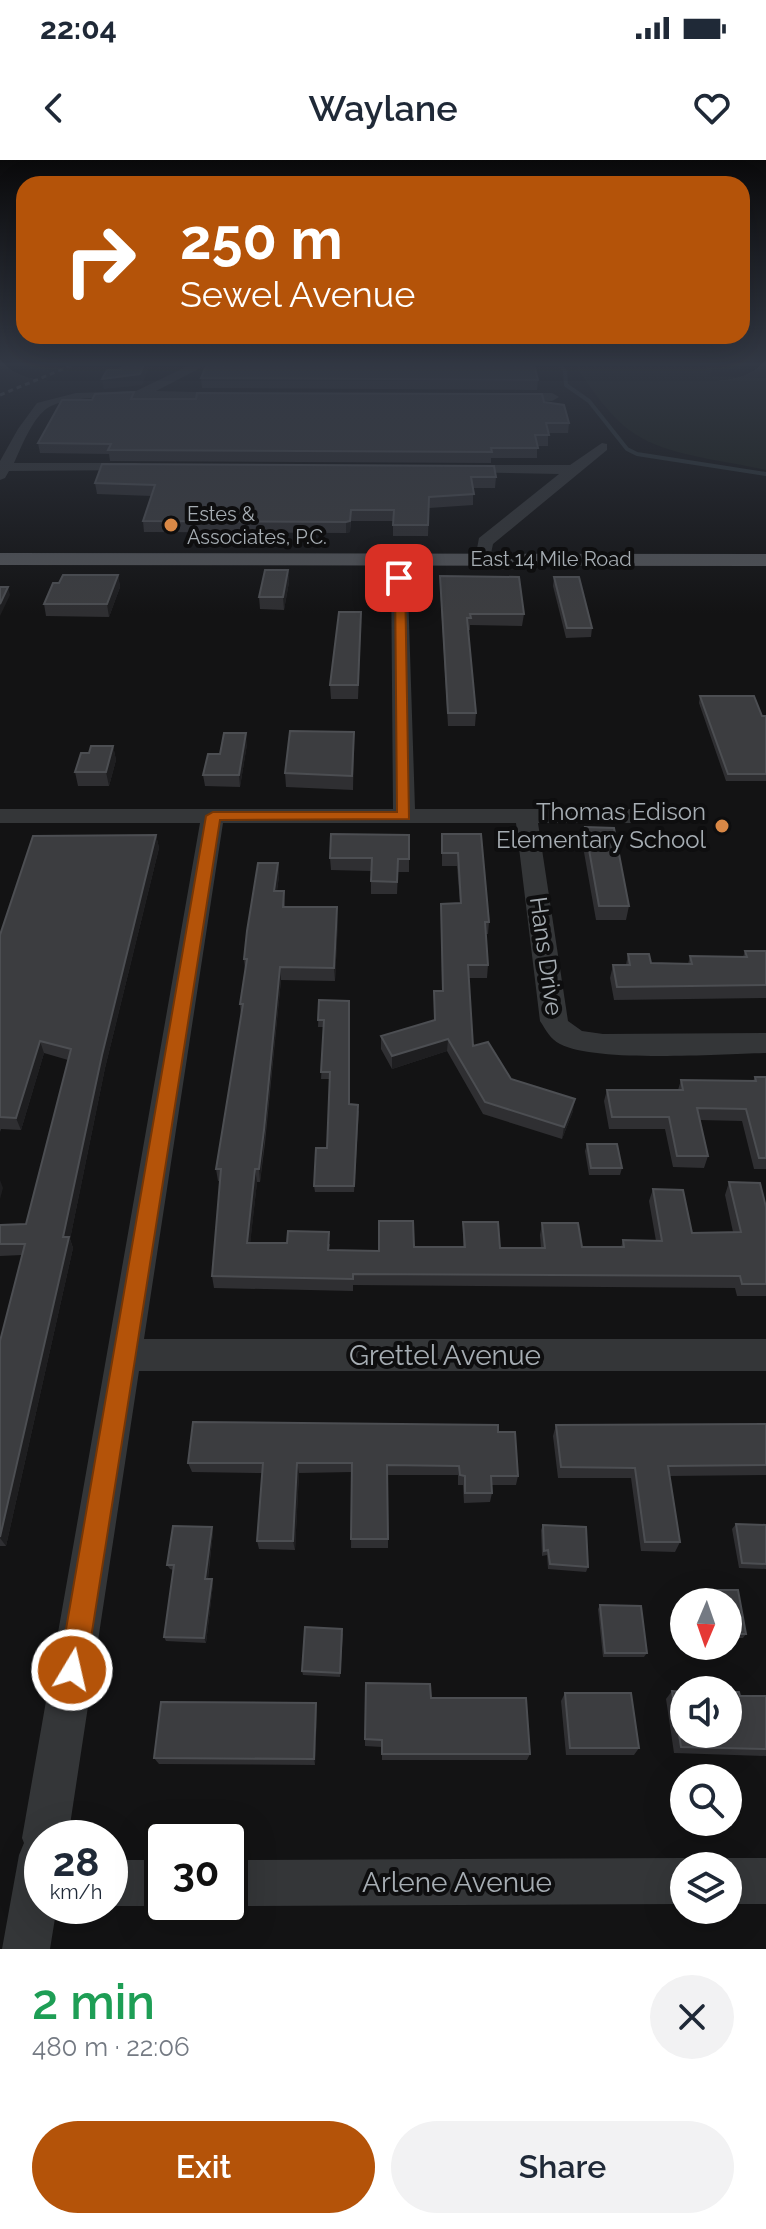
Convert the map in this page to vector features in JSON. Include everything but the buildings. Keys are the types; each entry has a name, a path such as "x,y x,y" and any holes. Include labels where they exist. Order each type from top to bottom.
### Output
{"main road":[{"name":"East 14 Mile Road","path":"0,559 766,560"}],"street":[{"path":"2,471 16,447"},
{"path":"483,559 485,542 601,447"},
{"path":"2,471 146,467"},
{"path":"443,468 573,470"},
{"path":"399,559 404,816"},
{"path":"0,816 669,816"},
{"path":"48,1820 213,816"},
{"name":"Hans Drive","path":"526,816 554,1021 559,1031 577,1040 603,1044 766,1043"},
{"name":"Grettel Avenue","path":"125,1355 766,1355"},
{"name":"Arlene Avenue","path":"248,1883 670,1881"},
{"path":"742,1881 766,1881"},
{"path":"26,1949 31,1924"}],"shaded area":[{"path":"766,447 766,470 680,453 664,448"}],"waterway":[{"path":"626,447 637,454 766,474"}],"place":[{"name":"Estes & Associates, P.C.","path":"171,525"},
{"name":"Thomas Edison Elementary School","path":"722,826"}],"route":[{"path":"72,1670 213,816 404,816 399,578"}]}
